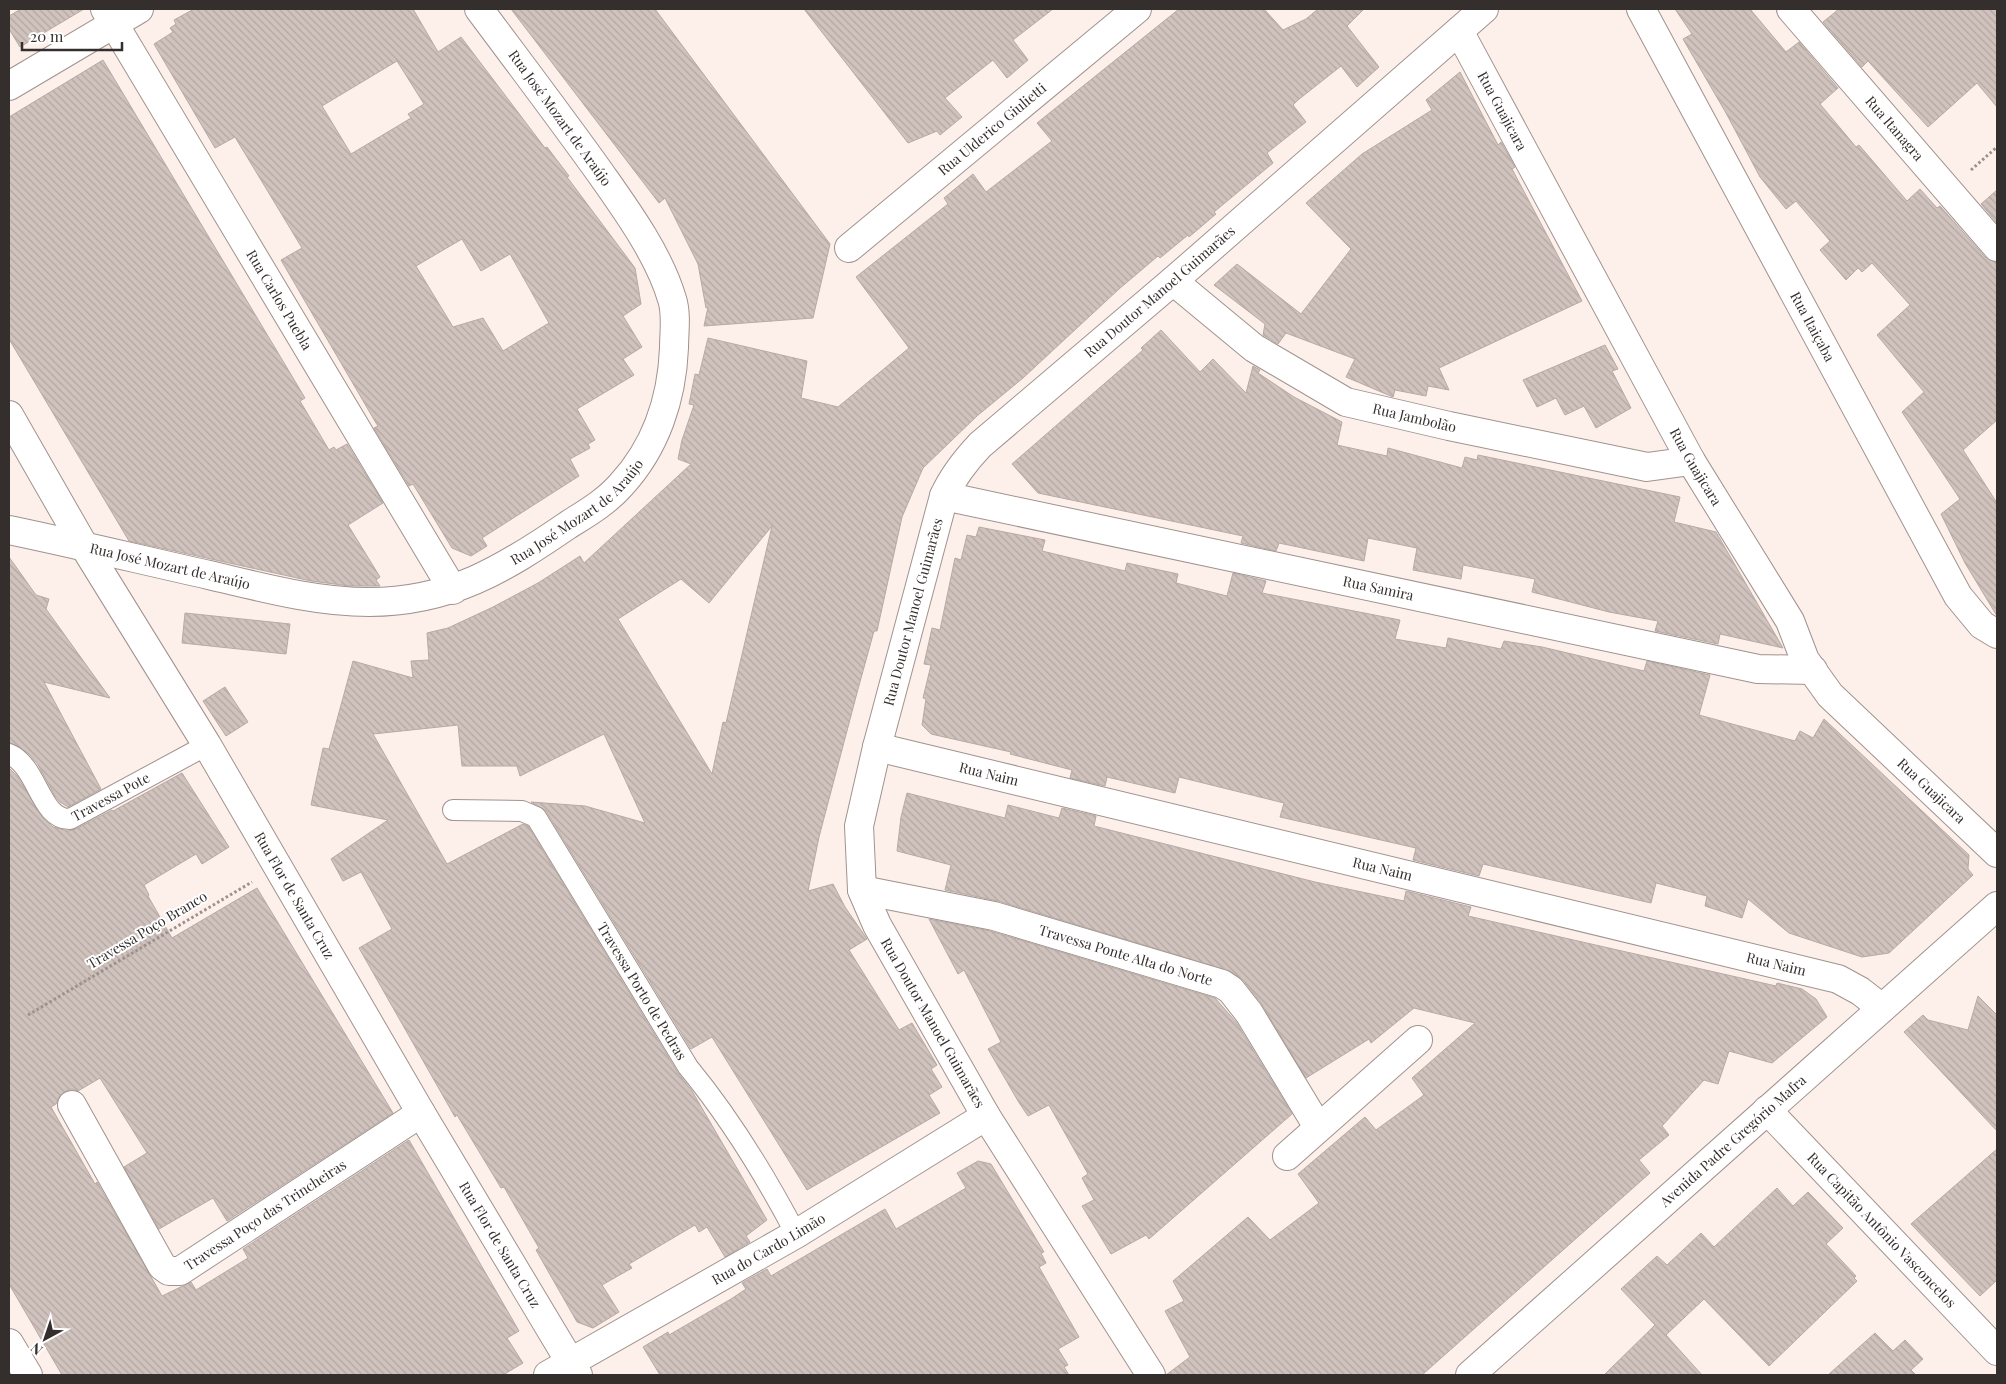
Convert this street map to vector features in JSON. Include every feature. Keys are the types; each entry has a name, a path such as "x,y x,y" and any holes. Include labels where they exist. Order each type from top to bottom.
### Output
{"street":[{"path":"9,86 109,17 139,9"},
{"name":"Rua José Mozart de Araújo","path":"9,530 287,594 368,602 412,599 453,590 494,572 532,550 598,505 620,486 645,455 664,411 673,370 674,302 632,218 569,129 479,9"},
{"name":"Rua Ulderico Giulietti","path":"848,248 1137,9"},
{"name":"Rua Itaiçaba","path":"1641,9 1958,596 1982,624 1997,634"},
{"name":"Rua Itanagra","path":"1790,9 1997,247"},
{"name":"Rua Carlos Puebla","path":"109,17 453,590"},
{"name":"Rua Doutor Manoel Guimarães","path":"1151,1375 986,1116 877,925 862,890 859,826 877,747 944,496 952,480 980,445 1173,281 1467,17"},
{"name":"Rua Guajicara","path":"1467,17 1691,461 1790,621 1805,660 1830,695 1997,853"},
{"name":"Rua Jambolão","path":"1173,281 1254,348 1346,402 1449,426 1647,467 1691,461"},
{"name":"Rua Flor de Santa Cruz","path":"9,415 84,546 207,745 279,867 421,1113 566,1371"},
{"name":"Rua Samira","path":"944,496 1758,669 1813,670"},
{"name":"Rua Naim","path":"877,747 1838,979 1860,991 1882,1008"},
{"name":"Travessa Ponte Alta do Norte","path":"862,890 994,916 1222,984 1230,990 1249,1013 1318,1127"},
{"name":"Avenida Padre Gregório Mafra","path":"1470,1375 1997,906"},
{"path":"1286,1156 1418,1040"},
{"name":"Travessa Poço das Trincheiras","path":"72,1104 162,1266 173,1272 180,1271 421,1113"},
{"name":"Rua Capitão Antônio Vasconcelos","path":"1767,1110 1997,1351"},
{"name":"Rua do Cardo Limão","path":"566,1371 796,1234 986,1116"},
{"path":"9,1343 28,1375"}],"lane":[{"name":"Travessa Pote","path":"9,754 22,763 28,771 50,811 57,817 70,819 207,745"},
{"name":"Travessa Porto de Pedras","path":"453,810 522,811 536,817 688,1067 712,1096 769,1182 796,1234"}],"path":[{"name":"Travessa Poço Branco","path":"28,1014 279,867"}],"building":[{"path":"21,9 84,9 20,47 9,29 9,16"},
{"path":"194,9 413,9 438,52 461,37 545,148 547,147 569,176 567,177 635,268 641,304 623,316 642,347 623,359 634,375 577,409 595,440 588,444 590,448 570,459 579,476 482,538 487,546 471,556 452,548 413,484 409,486 374,428 378,426 281,260 302,248 235,137 215,148 154,44 173,32 170,28 176,24 174,20","holes":["397,61 424,104 408,114 411,118 351,154 322,106","462,239 481,271 510,254 549,323 503,351 483,318 453,327 416,266"]},
{"path":"511,9 655,9 830,244 813,318 704,326 708,307 706,308 698,264 665,198 659,203"},
{"path":"804,9 1053,9 1013,40 1028,60 1007,78 993,60 945,98 962,117 940,135 937,131 908,143"},
{"path":"1179,9 1264,9 1283,30 1306,19 1318,9 1364,9 1347,26 1379,67 1357,87 1341,66 1298,100 1293,105 1306,122 1267,153 1273,163 1214,212 1216,214 1189,237 1188,235 1160,258 1158,256 1119,289 1023,378 977,416 923,468 902,517 877,631 874,631 858,689 819,837 808,891 833,884 845,907 867,939 849,950 899,1030 912,1023 937,1065 931,1069 942,1087 929,1095 940,1113 807,1190 712,1037 691,1049 546,811 531,802 585,806 645,823 604,734 520,776 517,766 462,766 458,725 373,734 447,864 523,824 528,826 678,1073 692,1091 767,1220 746,1236 750,1242 725,1257 707,1227 699,1232 695,1225 629,1264 632,1268 602,1285 619,1312 593,1328 577,1322 536,1250 539,1248 504,1187 501,1188 457,1115 455,1117 359,948 392,929 361,872 343,881 331,859 388,820 311,805 323,748 329,749 353,661 413,678 411,661 429,660 427,633 448,628 493,607 538,583 580,556 584,563 691,464 678,459 682,440 694,405 689,404 695,374 699,375 708,338 807,361 801,398 838,407 909,348 856,277 948,204 944,198 973,174 986,192 1052,141 1037,123","holes":["772,526 726,723 723,722 712,774 618,619 681,579 709,603"]},
{"path":"1675,9 1750,9 1786,52 1799,42 1838,88 1820,104 1856,147 1859,145 1907,201 1920,189 1937,208 1940,206 1985,257 1997,262 1997,420 1963,450 1997,503 1997,616 1965,563 1941,514 1960,499 1902,412 1924,392 1877,335 1910,305 1872,263 1862,272 1858,268 1846,280 1820,250 1830,241 1796,201 1786,209 1760,177 1683,39 1692,34"},
{"path":"1839,9 1997,9 1997,107 1977,83 1928,127 1868,61 1862,67 1823,22"},
{"path":"103,60 305,398 300,401 329,450 334,447 336,450 347,444 383,503 348,525 380,577 376,580 380,586 350,586 311,581 129,541 9,339 9,117"},
{"path":"1460,72 1498,145 1501,142 1515,167 1512,169 1582,301 1439,368 1449,390 1428,386 1426,396 1395,390 1393,397 1346,377 1355,359 1286,333 1278,344 1263,335 1265,324 1214,285 1237,264 1301,314 1351,249 1306,203 1362,154 1432,110 1426,100"},
{"path":"1997,190 1997,223 1981,204"},
{"path":"1161,330 1200,372 1213,359 1246,393 1253,366 1260,370 1258,373 1294,397 1342,422 1337,445 1387,456 1388,448 1462,468 1465,457 1477,460 1478,455 1680,497 1674,522 1716,532 1783,648 1720,634 1718,644 1655,631 1658,621 1609,612 1532,592 1535,579 1463,565 1461,579 1413,570 1417,548 1368,538 1364,561 1279,543 1276,551 1241,543 1243,536 1038,493 1012,464 1143,350 1141,348"},
{"path":"1605,345 1618,369 1612,371 1631,408 1596,428 1584,406 1565,415 1556,398 1537,407 1523,380"},
{"path":"979,527 1045,540 1042,551 1125,571 1127,563 1178,574 1176,583 1227,596 1233,573 1266,581 1262,593 1400,620 1395,639 1446,648 1448,638 1501,649 1504,641 1542,647 1644,671 1647,661 1710,675 1699,715 1795,741 1800,731 1813,738 1824,719 1969,855 1968,869 1973,875 1889,953 1862,957 1789,933 1748,899 1742,918 1705,906 1707,896 1656,883 1651,903 1483,864 1479,876 1413,860 1416,848 1280,817 1284,803 1179,777 1175,793 1107,777 1105,786 1070,778 1072,770 1010,754 1011,752 931,734 922,725 926,699 923,698 931,665 924,664 932,628 940,630 955,558 961,560 967,535 976,537"},
{"path":"9,557 36,595 49,599 46,609 110,698 44,682 101,789 68,807 55,796 37,763 28,753 9,742"},
{"path":"185,613 290,624 286,654 182,643"},
{"path":"225,687 248,722 226,736 203,701"},
{"path":"9,768 17,776 43,818 53,827 68,831 113,811 182,773 229,847 202,864 196,854 144,885 148,896 172,938 257,888 393,1113 227,1221 213,1198 159,1229 124,1167 147,1153 100,1078 78,1091 72,1089 64,1092 56,1104 51,1107 95,1184 97,1182 162,1296 191,1282 196,1290 248,1258 243,1249 409,1140 519,1331 507,1338 523,1363 503,1375 62,1375 9,1284"},
{"path":"907,793 1005,818 1008,805 1059,818 1062,808 1096,816 1094,826 1315,882 1404,901 1406,891 1471,907 1468,916 1776,986 1777,983 1802,989 1816,999 1827,1017 1772,1063 1729,1051 1718,1084 1704,1080 1662,1126 1669,1135 1639,1160 1650,1173 1422,1375 1166,1375 1190,1357 1165,1311 1184,1301 1173,1281 1248,1217 1270,1240 1319,1203 1298,1174 1365,1117 1376,1130 1424,1095 1412,1078 1475,1023 1414,1008 1371,1043 1369,1039 1306,1078 1261,1003 1243,980 1230,971 998,901 945,890 951,865 897,851 901,817"},
{"path":"929,919 990,931 1215,998 1236,1022 1292,1114 1149,1239 1146,1235 1111,1254 1082,1206 1094,1200 1082,1178 1088,1174 1049,1105 1028,1116 1018,1101 988,1049 1001,1042 964,970 958,974"},
{"path":"1978,996 1997,1015 1997,1131 1904,1032 1923,1015 1928,1020 1968,1030"},
{"path":"1997,1149 1997,1280 1980,1296 1911,1224"},
{"path":"978,1161 991,1164 1044,1252 1041,1253 1046,1263 1039,1267 1079,1337 1058,1349 1068,1365 1064,1367 1069,1375 660,1375 643,1347 668,1332 669,1335 731,1299 746,1289 742,1283 767,1269 771,1276 885,1209 896,1229 966,1188 957,1173"},
{"path":"1777,1188 1793,1206 1808,1192 1843,1228 1826,1244 1856,1276 1854,1278 1857,1281 1769,1366 1704,1299 1666,1335 1702,1375 1604,1375 1655,1325 1621,1289 1657,1256 1667,1265 1701,1233 1714,1247"},
{"path":"1875,1333 1893,1351 1905,1340 1923,1359 1911,1370 1916,1375 1828,1375"}]}
